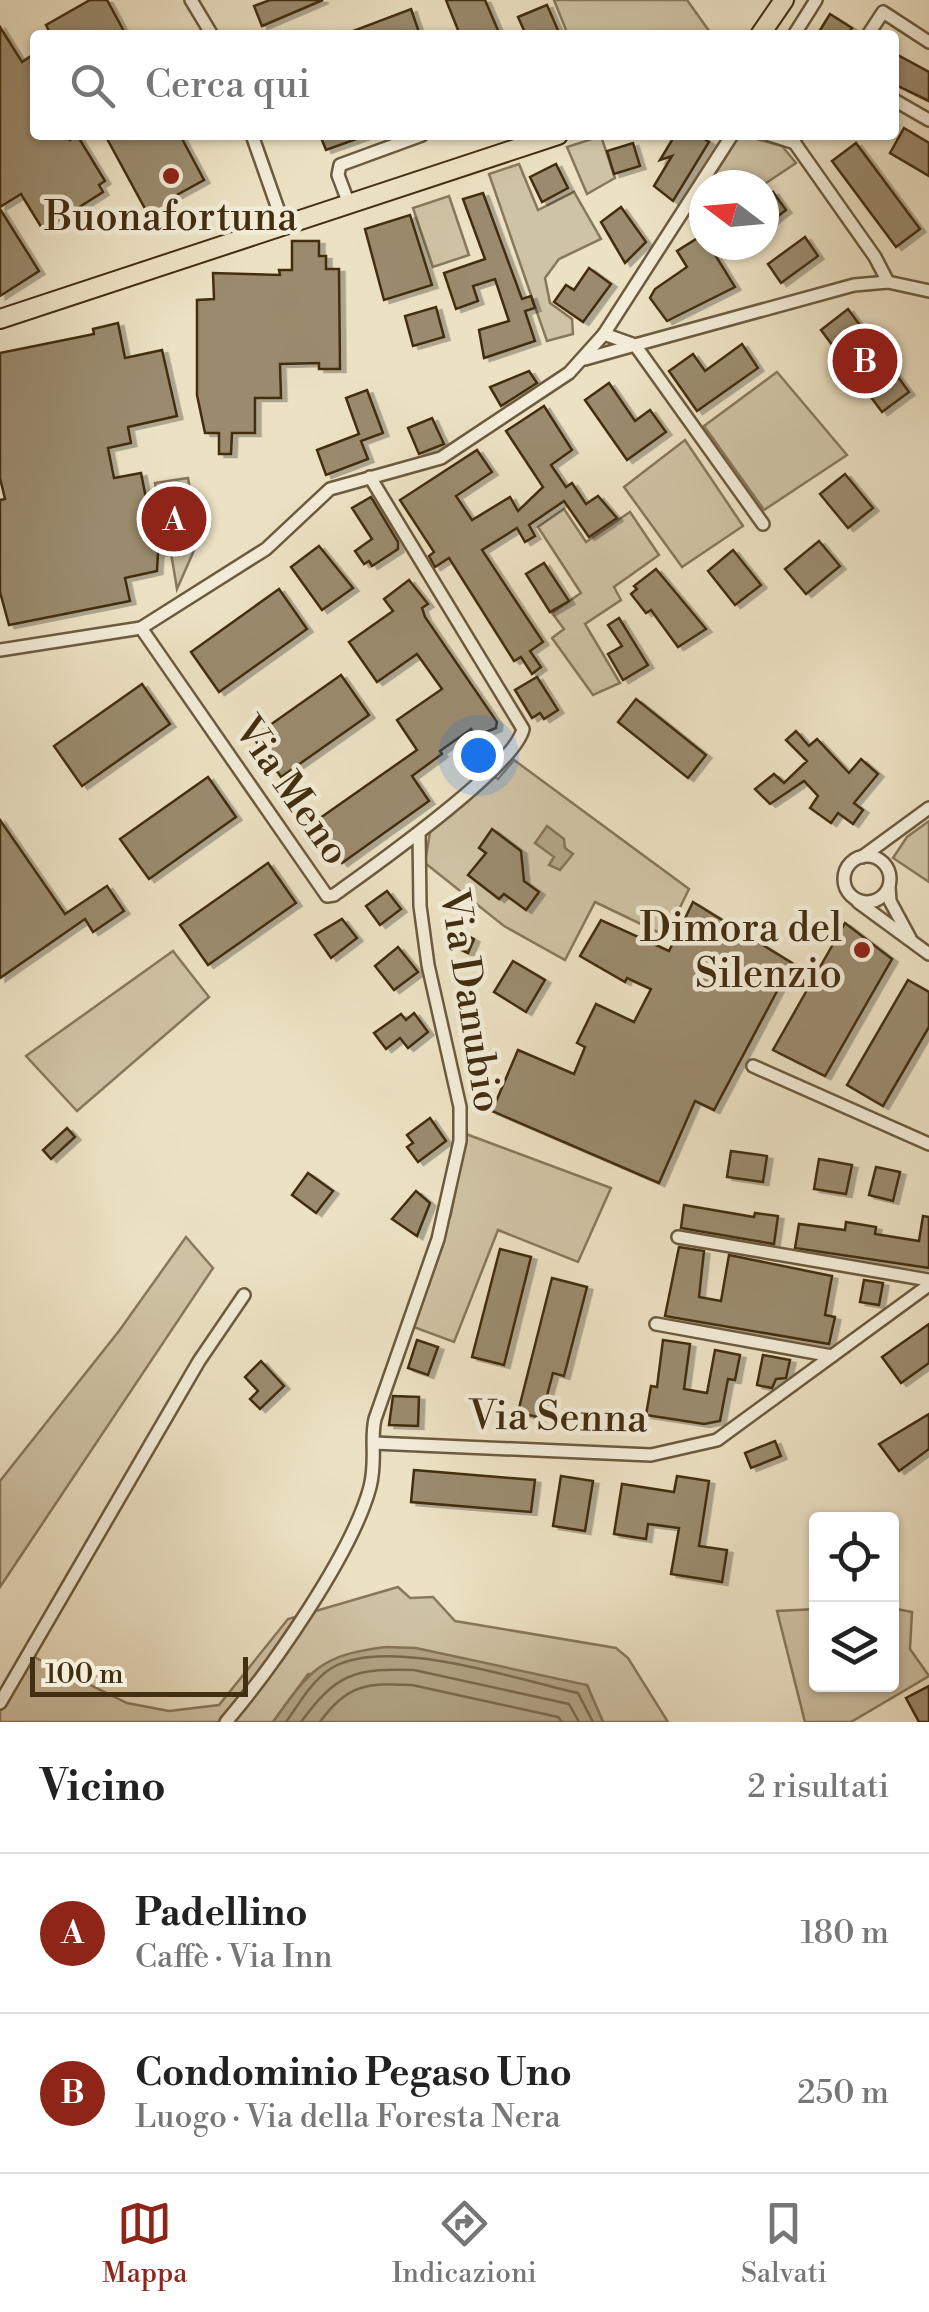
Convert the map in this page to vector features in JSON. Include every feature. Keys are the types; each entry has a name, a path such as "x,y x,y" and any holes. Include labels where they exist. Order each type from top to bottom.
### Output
{"main road":[{"path":"763,30 784,0"},
{"path":"0,319 537,140"}],"street":[{"path":"190,0 209,30"},
{"path":"797,30 816,0"},
{"path":"871,30 883,12 929,42"},
{"path":"899,103 929,120"},
{"path":"254,140 284,226"},
{"path":"349,204 338,174 340,165 408,140"},
{"path":"0,650 141,628 266,549 330,489 441,458 582,360 604,334 729,140"},
{"path":"796,140 876,257 888,282"},
{"path":"582,360 854,285 888,282 929,291"},
{"path":"604,334 635,346 762,524"},
{"path":"370,477 523,729 496,764 419,833"},
{"name":"Via Meno","path":"141,628 327,896 419,833"},
{"path":"929,808 845,872 845,888 855,900 929,954"},
{"path":"900,829 883,863 890,902 912,942"},
{"name":"Via Danubio","path":"226,1722 265,1677 361,1518 377,1456 375,1419 438,1239 460,1141 460,1107 428,965 420,906 419,833"},
{"path":"862,856 883,863"},
{"path":"855,900 876,901 889,886"},
{"path":"753,1066 929,1144"},
{"path":"678,1237 929,1282"},
{"name":"Via Senna","path":"374,1443 651,1455 717,1440 929,1282"},
{"path":"0,1703 199,1361 244,1295"},
{"path":"656,1324 832,1356"}],"shaded area":[{"path":"554,0 687,0 708,30 566,30"},
{"path":"602,140 615,178 587,194 567,147"},
{"path":"736,140 760,140 782,146 796,163 779,174 779,170 717,170"},
{"path":"519,164 538,210 574,192 601,239 559,259 545,278 550,303 572,319 573,334 547,341 489,174"},
{"path":"449,196 469,255 433,267 413,208"},
{"path":"777,372 847,455 764,510 704,426"},
{"path":"685,440 743,526 682,567 624,487"},
{"path":"188,478 199,539 177,589 171,553 185,550 177,498 158,500 155,483"},
{"path":"564,509 586,542 630,512 659,555 614,587 621,600 585,624 620,683 593,695 552,638 564,629 552,613 581,593 538,527"},
{"path":"514,760 689,889 666,936 595,902 565,960 504,926 425,863 430,832 493,776 498,779"},
{"path":"929,821 929,882 893,858 907,837"},
{"path":"173,951 209,997 77,1111 26,1056"},
{"path":"466,1134 611,1188 578,1262 498,1230 454,1342 411,1326 451,1214"},
{"path":"186,1237 213,1268 0,1587 0,1481 119,1331"},
{"path":"398,1587 410,1598 433,1597 455,1621 616,1648 628,1658 668,1722 603,1722 587,1685 308,1674 273,1722 0,1722 0,1703 30,1655 127,1703 169,1711 219,1705 288,1619"},
{"path":"809,1609 809,1692 899,1692 899,1609 912,1612 910,1649 929,1676 851,1722 805,1722 777,1611"}],"water":[{"path":"547,826 564,839 565,848 573,854 560,870 549,865 554,857 535,843"},
{"path":"386,1647 416,1648 587,1685 603,1722 273,1722 297,1689 319,1668 346,1655"}],"building":[{"path":"90,0 107,0 123,30 48,30 46,25"},
{"path":"270,0 323,0 262,26 254,6"},
{"path":"446,0 485,0 498,30 458,30"},
{"path":"547,5 558,30 524,30 518,17"},
{"path":"411,9 418,30 356,30"},
{"path":"830,14 852,28 851,30 820,30"},
{"path":"0,27 22,62 30,57 30,140 80,140 105,181 99,185 103,192 43,230 21,194 0,207"},
{"path":"899,56 929,72 929,101 899,86"},
{"path":"904,128 929,143 929,176 890,153"},
{"path":"108,140 183,140 204,180 166,201 175,216 155,227"},
{"path":"322,140 354,140 326,150"},
{"path":"672,140 709,142 673,201 654,186 672,156 660,160"},
{"path":"633,143 640,166 614,174 607,151"},
{"path":"856,143 920,229 896,247 832,161"},
{"path":"556,164 568,188 542,202 530,177"},
{"path":"483,193 522,299 531,296 535,308 525,311 535,341 484,358 479,330 509,321 495,279 473,286 478,301 456,309 444,273 485,259 463,199"},
{"path":"621,207 646,242 625,263 601,222"},
{"path":"0,209 39,271 0,296"},
{"path":"410,215 432,285 384,300 365,229"},
{"path":"805,237 818,256 781,283 768,264 779,260 779,256"},
{"path":"292,241 319,241 319,256 326,256 326,269 339,269 340,369 319,369 319,363 280,364 281,398 255,398 255,433 232,433 231,454 219,454 219,433 205,433 197,395 197,300 214,299 213,273 280,275 279,270 292,270"},
{"path":"689,243 689,260 718,260 735,287 667,321 650,298 655,289 687,267 677,251"},
{"path":"589,268 611,284 583,322 554,302 566,285 574,290"},
{"path":"436,307 444,337 413,346 405,316"},
{"path":"848,309 909,392 882,412 821,330"},
{"path":"118,323 125,358 162,350 177,416 128,427 131,443 108,448 114,478 141,473 150,518 181,513 186,542 177,543 178,550 158,553 157,571 125,578 130,601 9,625 0,592 0,500 5,499 0,478 0,353 94,334 93,329"},
{"path":"742,344 758,368 697,411 669,371 693,354 705,371"},
{"path":"529,371 537,383 501,406 490,387"},
{"path":"609,383 635,421 650,410 666,432 627,460 585,400"},
{"path":"367,390 383,433 361,441 368,459 326,475 317,450 359,434 346,398"},
{"path":"544,406 572,450 551,465 566,487 572,483 586,504 598,496 617,518 589,537 564,501 529,525 535,536 525,542 517,528 482,550 543,642 530,651 541,667 532,674 521,657 514,661 449,558 435,567 429,556 434,552 400,500 477,450 492,472 456,496 472,520 510,497 518,511 543,487 506,431"},
{"path":"432,418 444,444 419,454 408,428"},
{"path":"845,474 873,508 848,528 820,494"},
{"path":"371,497 398,542 398,549 372,566 369,561 364,564 355,551 372,539 352,508"},
{"path":"819,541 840,566 806,594 785,569"},
{"path":"319,546 353,588 322,610 291,567"},
{"path":"733,550 761,585 735,605 708,571"},
{"path":"544,563 569,601 550,612 526,574"},
{"path":"656,569 706,629 678,647 651,610 646,613 631,594 637,589 634,586"},
{"path":"409,580 428,604 422,608 425,617 497,722 496,728 476,736 471,729 440,751 442,754 412,776 429,801 342,863 313,823 417,750 397,720 442,689 417,654 377,682 349,642 393,611 384,599"},
{"path":"279,589 307,629 219,692 191,652"},
{"path":"619,618 648,665 623,680 608,654 622,646 608,625"},
{"path":"341,675 369,715 281,777 253,737"},
{"path":"537,677 558,710 544,719 540,713 532,718 515,690"},
{"path":"142,684 170,724 82,786 54,746"},
{"path":"636,699 706,755 688,778 618,722"},
{"path":"796,731 809,746 817,739 849,773 861,759 878,774 854,803 863,810 853,824 838,813 831,823 810,808 818,796 804,781 770,804 755,789 774,774 784,783 807,761 786,740"},
{"path":"208,777 236,817 149,879 120,839"},
{"path":"0,820 65,914 107,886 124,911 93,932 85,919 0,978"},
{"path":"492,829 521,851 524,881 539,892 526,910 504,894 499,899 468,875 486,853 479,848"},
{"path":"268,863 296,903 208,965 180,925"},
{"path":"387,891 401,909 380,925 366,906"},
{"path":"693,902 792,963 714,1110 695,1101 659,1183 492,1111 518,1050 574,1074 585,1047 577,1043 596,1004 634,1022 651,989 627,978 625,982 580,956 601,920 669,951"},
{"path":"342,919 357,938 331,958 315,935"},
{"path":"845,923 892,959 825,1076 773,1050"},
{"path":"454,929 474,939 468,953 447,943"},
{"path":"398,947 418,972 394,990 375,966"},
{"path":"513,961 545,980 526,1012 494,992"},
{"path":"908,980 929,992 929,1027 883,1106 847,1085"},
{"path":"414,1013 428,1032 408,1048 400,1038 386,1049 374,1033 401,1014 406,1020"},
{"path":"430,1118 446,1141 418,1162 407,1147 413,1143 407,1135"},
{"path":"67,1128 75,1137 51,1159 43,1150"},
{"path":"731,1151 767,1156 763,1182 727,1177"},
{"path":"819,1159 852,1165 846,1194 814,1189"},
{"path":"876,1167 900,1172 893,1201 869,1195"},
{"path":"308,1173 333,1191 316,1213 292,1195"},
{"path":"416,1191 430,1203 417,1236 392,1219"},
{"path":"684,1205 754,1217 755,1213 778,1216 774,1244 681,1228"},
{"path":"923,1216 929,1217 929,1268 795,1248 799,1224 845,1230 846,1222 876,1227 875,1234 919,1241"},
{"path":"679,1247 704,1251 699,1297 721,1301 729,1255 832,1276 825,1315 835,1317 829,1344 665,1316"},
{"path":"500,1249 531,1257 504,1365 472,1357"},
{"path":"552,1278 587,1287 564,1376 553,1373 541,1418 518,1412"},
{"path":"864,1280 883,1283 879,1305 860,1302"},
{"path":"929,1324 929,1363 901,1383 882,1357"},
{"path":"417,1340 438,1347 428,1375 408,1368"},
{"path":"663,1340 690,1344 684,1389 707,1393 715,1350 740,1355 735,1380 728,1379 720,1421 704,1424 646,1415 651,1386 657,1387"},
{"path":"763,1355 790,1360 786,1378 776,1379 772,1388 757,1385"},
{"path":"261,1361 284,1386 260,1409 250,1399 258,1391 245,1377"},
{"path":"393,1396 419,1397 418,1426 389,1425"},
{"path":"929,1414 929,1449 899,1471 879,1444"},
{"path":"775,1441 781,1456 751,1468 745,1453"},
{"path":"414,1470 535,1480 531,1512 411,1502"},
{"path":"561,1476 593,1481 585,1531 553,1526"},
{"path":"677,1476 709,1481 699,1546 727,1550 722,1582 671,1574 679,1528 648,1524 646,1539 614,1534 622,1484 674,1492"},
{"path":"929,1686 929,1722 919,1722 906,1698"}],"place":[{"name":"Buonafortuna","path":"171,176"},
{"name":"Condominio Pegaso Uno","path":"865,361"},
{"name":"Padellino","path":"174,519"},
{"name":"Dimora del Silenzio","path":"862,950"}]}
